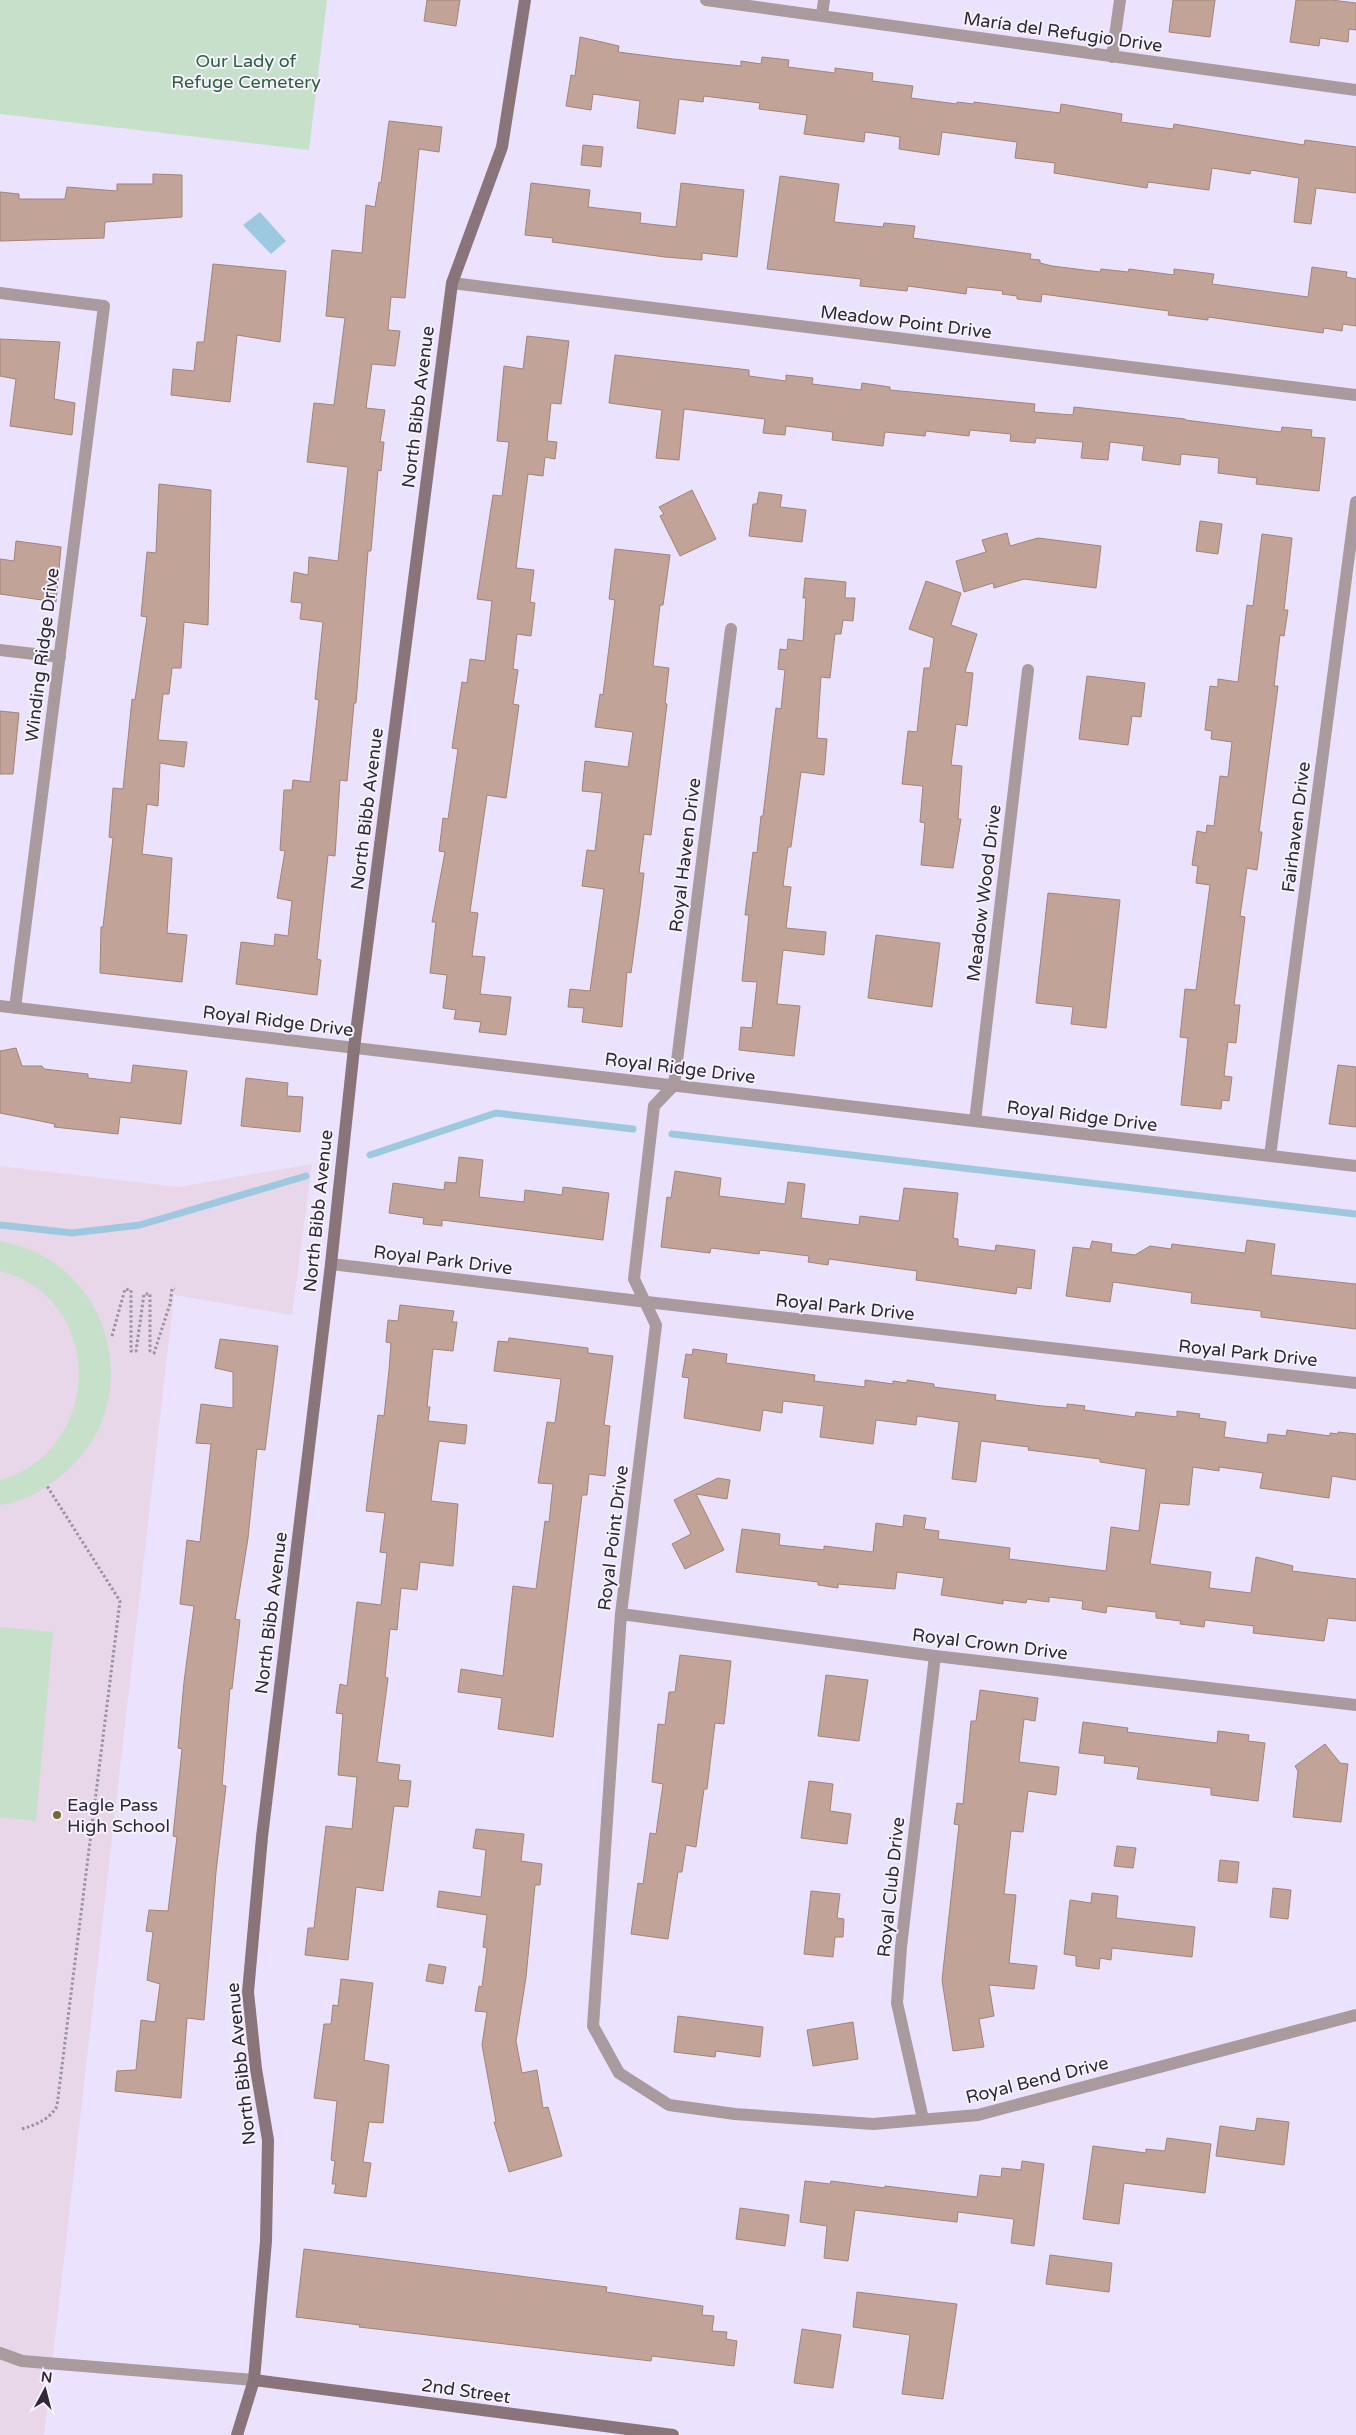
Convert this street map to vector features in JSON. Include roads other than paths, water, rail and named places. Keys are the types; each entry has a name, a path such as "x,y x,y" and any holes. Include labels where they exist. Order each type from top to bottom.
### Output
{"main road":[{"name":"North Bibb Avenue","path":"237,2435 254,2380 266,2240 268,2140 256,2069 248,1992 262,1837 331,1264 354,1048 452,283 502,147 525,0"},
{"name":"2nd Street","path":"254,2380 673,2435"}],"street":[{"name":"María del Refugio Drive","path":"706,0 1356,90"},
{"path":"822,15 824,0"},
{"path":"1112,57 1120,0"},
{"name":"Meadow Point Drive","path":"452,283 1356,395"},
{"name":"Winding Ridge Drive","path":"0,293 104,306 15,1008"},
{"name":"Fairhaven Drive","path":"1270,1156 1356,502"},
{"name":"Royal Haven Drive","path":"674,1085 731,629"},
{"path":"0,650 60,657"},
{"name":"Meadow Wood Drive","path":"975,1121 1028,670"},
{"name":"Royal Ridge Drive","path":"0,1006 1356,1166"},
{"name":"Royal Point Drive","path":"595,2009 621,1614 656,1325 647,1302 634,1279 654,1106 674,1085"},
{"name":"Royal Park Drive","path":"331,1264 1356,1383"},
{"name":"Royal Crown Drive","path":"621,1614 935,1656 1356,1704"},
{"name":"Royal Club Drive","path":"923,2119 897,2003 901,1947 935,1656"},
{"name":"Royal Bend Drive","path":"595,2009 593,2026 619,2073 669,2105 735,2114 873,2124 978,2115 1356,2015"},
{"path":"0,2353 22,2361 254,2380"}],"water":[{"path":"260,212 286,241 271,254 243,225"}],"waterway":[{"path":"370,1155 496,1113 633,1129"},
{"path":"672,1134 1356,1214"},
{"path":"0,1225 72,1233 140,1225 306,1176"}],"place":[{"name":"Eagle Pass High School","path":"57,1815"}],"park label":[{"name":"Our Lady of Refuge Cemetery","path":"246,71"}]}
